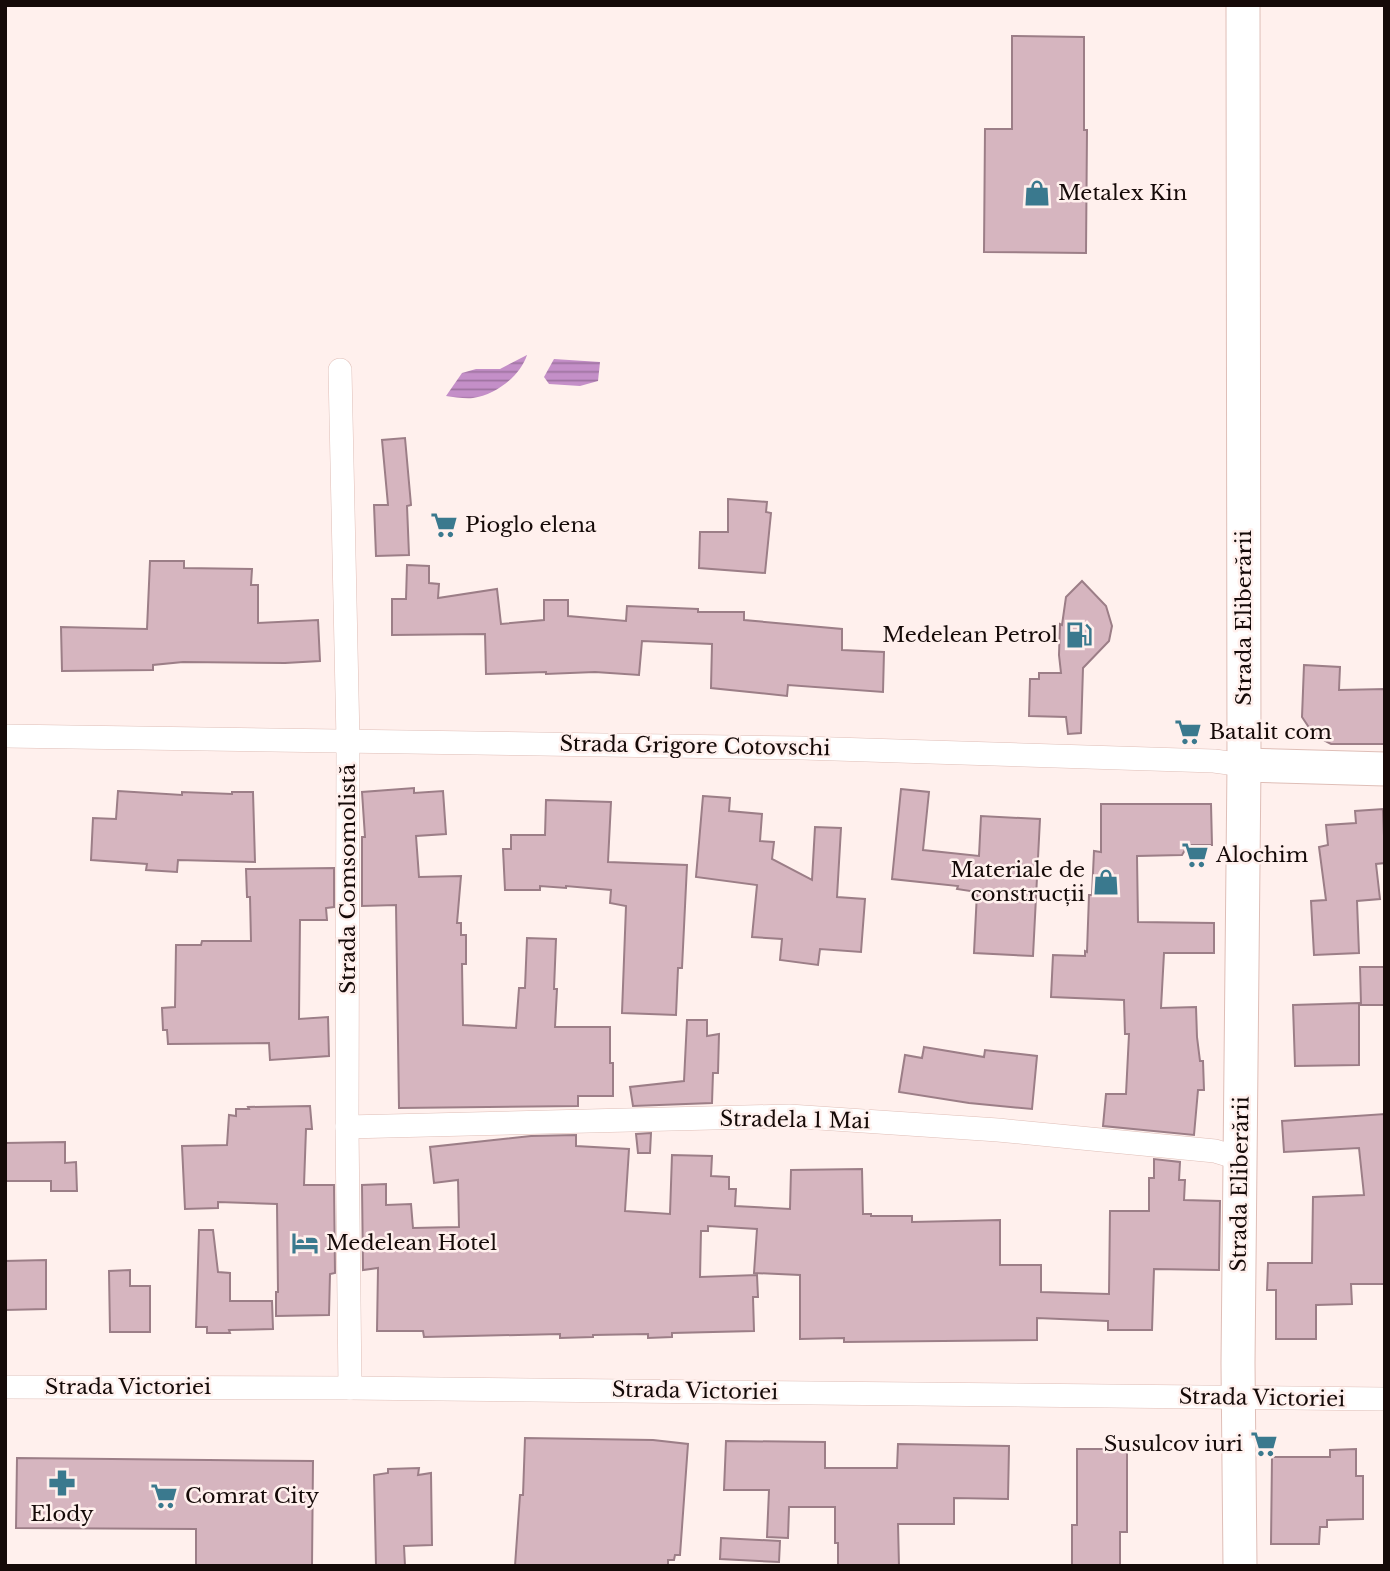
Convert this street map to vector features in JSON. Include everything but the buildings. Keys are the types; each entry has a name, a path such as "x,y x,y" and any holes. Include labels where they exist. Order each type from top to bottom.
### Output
{"main road":[{"name":"Strada Eliberării","path":"1240,1566 1238,1398 1244,765 1243,5"},
{"name":"Strada Grigore Cotovschi","path":"1244,765 1385,769"}],"street":[{"name":"Strada Comsomolistă","path":"340,370 348,740 347,1127 350,1388"},
{"name":"Strada Grigore Cotovschi","path":"5,736 817,748 1214,761 1244,765"},
{"name":"Stradela 1 Mai","path":"347,1127 789,1116 1025,1133 1214,1151 1241,1159"},
{"name":"Strada Victoriei","path":"5,1387 1385,1399"}],"shaded area":[{"path":"527,355 519,370 498,389 470,398 446,396 462,373 476,369 500,369"},
{"path":"554,359 600,362 598,381 580,386 549,384 544,377"}],"place":[{"name":"Metalex Kin","path":"1037,193"},
{"name":"Pioglo elena","path":"444,525"},
{"name":"Medelean Petrol","path":"1079,635"},
{"name":"Batalit com","path":"1188,732"},
{"name":"Alochim","path":"1195,855"},
{"name":"Materiale de construcții","path":"1106,882"},
{"name":"Medelean Hotel","path":"305,1243"},
{"name":"Susulcov iuri","path":"1264,1444"},
{"name":"Elody","path":"62,1483"},
{"name":"Comrat City","path":"164,1496"}]}
